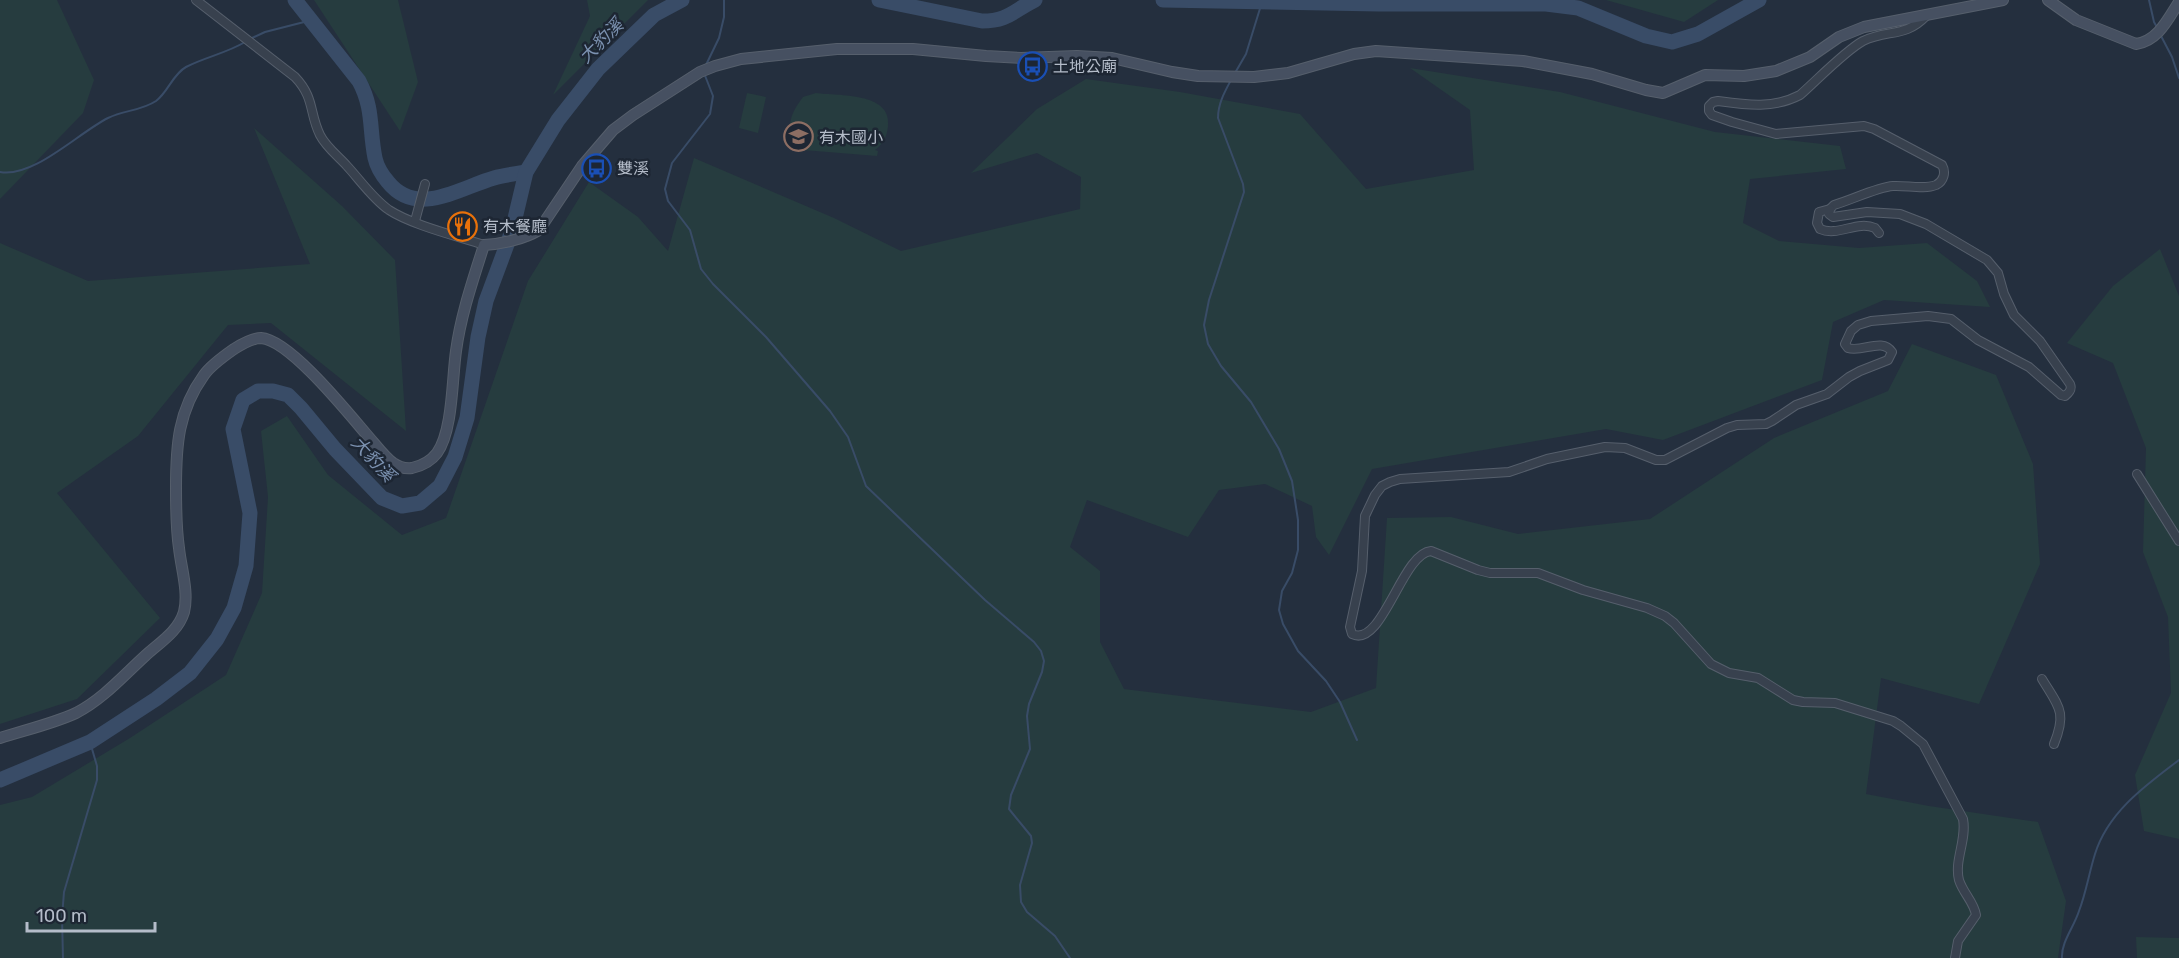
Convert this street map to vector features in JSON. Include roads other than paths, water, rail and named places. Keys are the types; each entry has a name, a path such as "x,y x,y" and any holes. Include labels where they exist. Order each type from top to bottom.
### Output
{"street":[{"path":"196,0 295,77 309,95 318,129 325,142 383,205 397,214 416,218 490,245 533,234 544,225 582,166 622,122 700,72 715,66 764,55 837,50 913,49 1010,57 1077,56 1112,58 1198,76 1254,77 1288,73 1354,54 1376,51 1523,61 1593,74 1663,93 1705,75 1744,76 1776,71 1810,57 1852,31 1864,27 2003,0"},
{"path":"2049,0 2076,21 2136,44 2156,36 2179,2"},
{"path":"1879,233 1872,226 1864,225 1832,231 1820,229 1817,223 1819,212 1883,188 1933,186 1939,183 1944,176 1942,165 1864,126 1776,134 1712,115 1709,106 1718,101 1755,106 1776,104 1792,99 1800,95 1860,43 1911,28 1926,16"},
{"path":"416,218 424,184"},
{"path":"1830,209 1829,214 1833,217 1867,212 1900,214 1926,224 1987,260 1998,273 2004,294 2014,315 2049,353 2070,384 2069,393 2065,396 2061,395 2029,367 1978,340 1951,319 1928,316 1871,321 1858,325 1847,337 1845,344 1848,348 1853,350 1884,345 1890,348 1892,357 1849,377 1827,394 1796,405 1766,424 1737,425 1727,428 1665,460 1656,460 1625,448 1605,447 1547,459 1516,471 1400,479 1382,486 1365,516 1362,571 1350,627 1352,634 1359,637 1370,631 1414,561 1424,552 1431,551 1478,570 1490,573 1538,573 1583,590 1647,608 1674,623 1711,664 1719,669 1758,678 1793,700 1835,703 1893,721 1923,744 1963,819 1965,831 1960,856 1959,880 1976,915 1958,941 1955,958"},
{"path":"0,738 75,713 90,704 119,682 177,626 184,612 185,592 175,514 176,453 180,424 189,400 205,373 244,343 259,338 273,340 324,386 392,462 408,469 420,465 438,452 443,442 462,319 470,286 490,245"},
{"path":"2137,474 2179,541"},
{"path":"2042,679 2055,699 2061,717 2061,726 2054,744"}],"waterway":[{"path":"295,0 359,81 369,110 377,165 399,193 412,198 439,197 494,178 526,172"},
{"name":"大豹溪","path":"0,780 90,742 156,699 190,673 217,639 234,608 246,566 250,513 233,429 243,400 258,391 273,391 288,395 382,498 402,506 420,503 440,486 455,457 467,418 478,337 486,301 512,231 526,172 558,120 598,69 654,15 682,0"},
{"path":"705,67 719,38 724,17 724,0"},
{"name":"大豹溪","path":"879,0 982,21 991,21 1010,15 1035,0"},
{"name":"大豹溪","path":"1163,0 1546,4 1578,8 1646,36 1672,42 1698,34 1759,0"},
{"path":"2149,0 2158,29"},
{"path":"1235,73 1246,54 1262,2"},
{"path":"250,39 265,32 312,20"},
{"path":"2160,34 2172,57 2179,78"},
{"path":"0,172 13,172 41,162 108,118 156,101 181,70 245,42"},
{"path":"704,73 713,96 710,114 672,163 665,189 668,201 690,230 701,269 766,337 830,411 848,437 866,486 1041,651 1044,661 1042,672 1029,704 1027,716 1030,749 1011,795 1009,809 1031,836 1032,843 1020,885 1021,902 1027,912 1055,936 1070,958"},
{"path":"1231,80 1220,103 1218,118 1244,192 1209,300 1204,325 1208,344 1221,366 1251,402 1279,449 1292,481 1298,520 1298,550 1292,573 1282,591 1279,610 1283,624 1298,651 1326,681 1340,702 1357,740"},
{"path":"63,958 64,892 97,780 97,766 90,742"},
{"path":"2062,958 2066,940 2077,917 2095,854 2109,825 2130,801 2179,760"}],"place":[{"name":"土地公廟","path":"1032,66"},
{"name":"有木國小","path":"798,137"},
{"name":"雙溪","path":"596,168"},
{"name":"有木餐廳","path":"462,226"}]}
